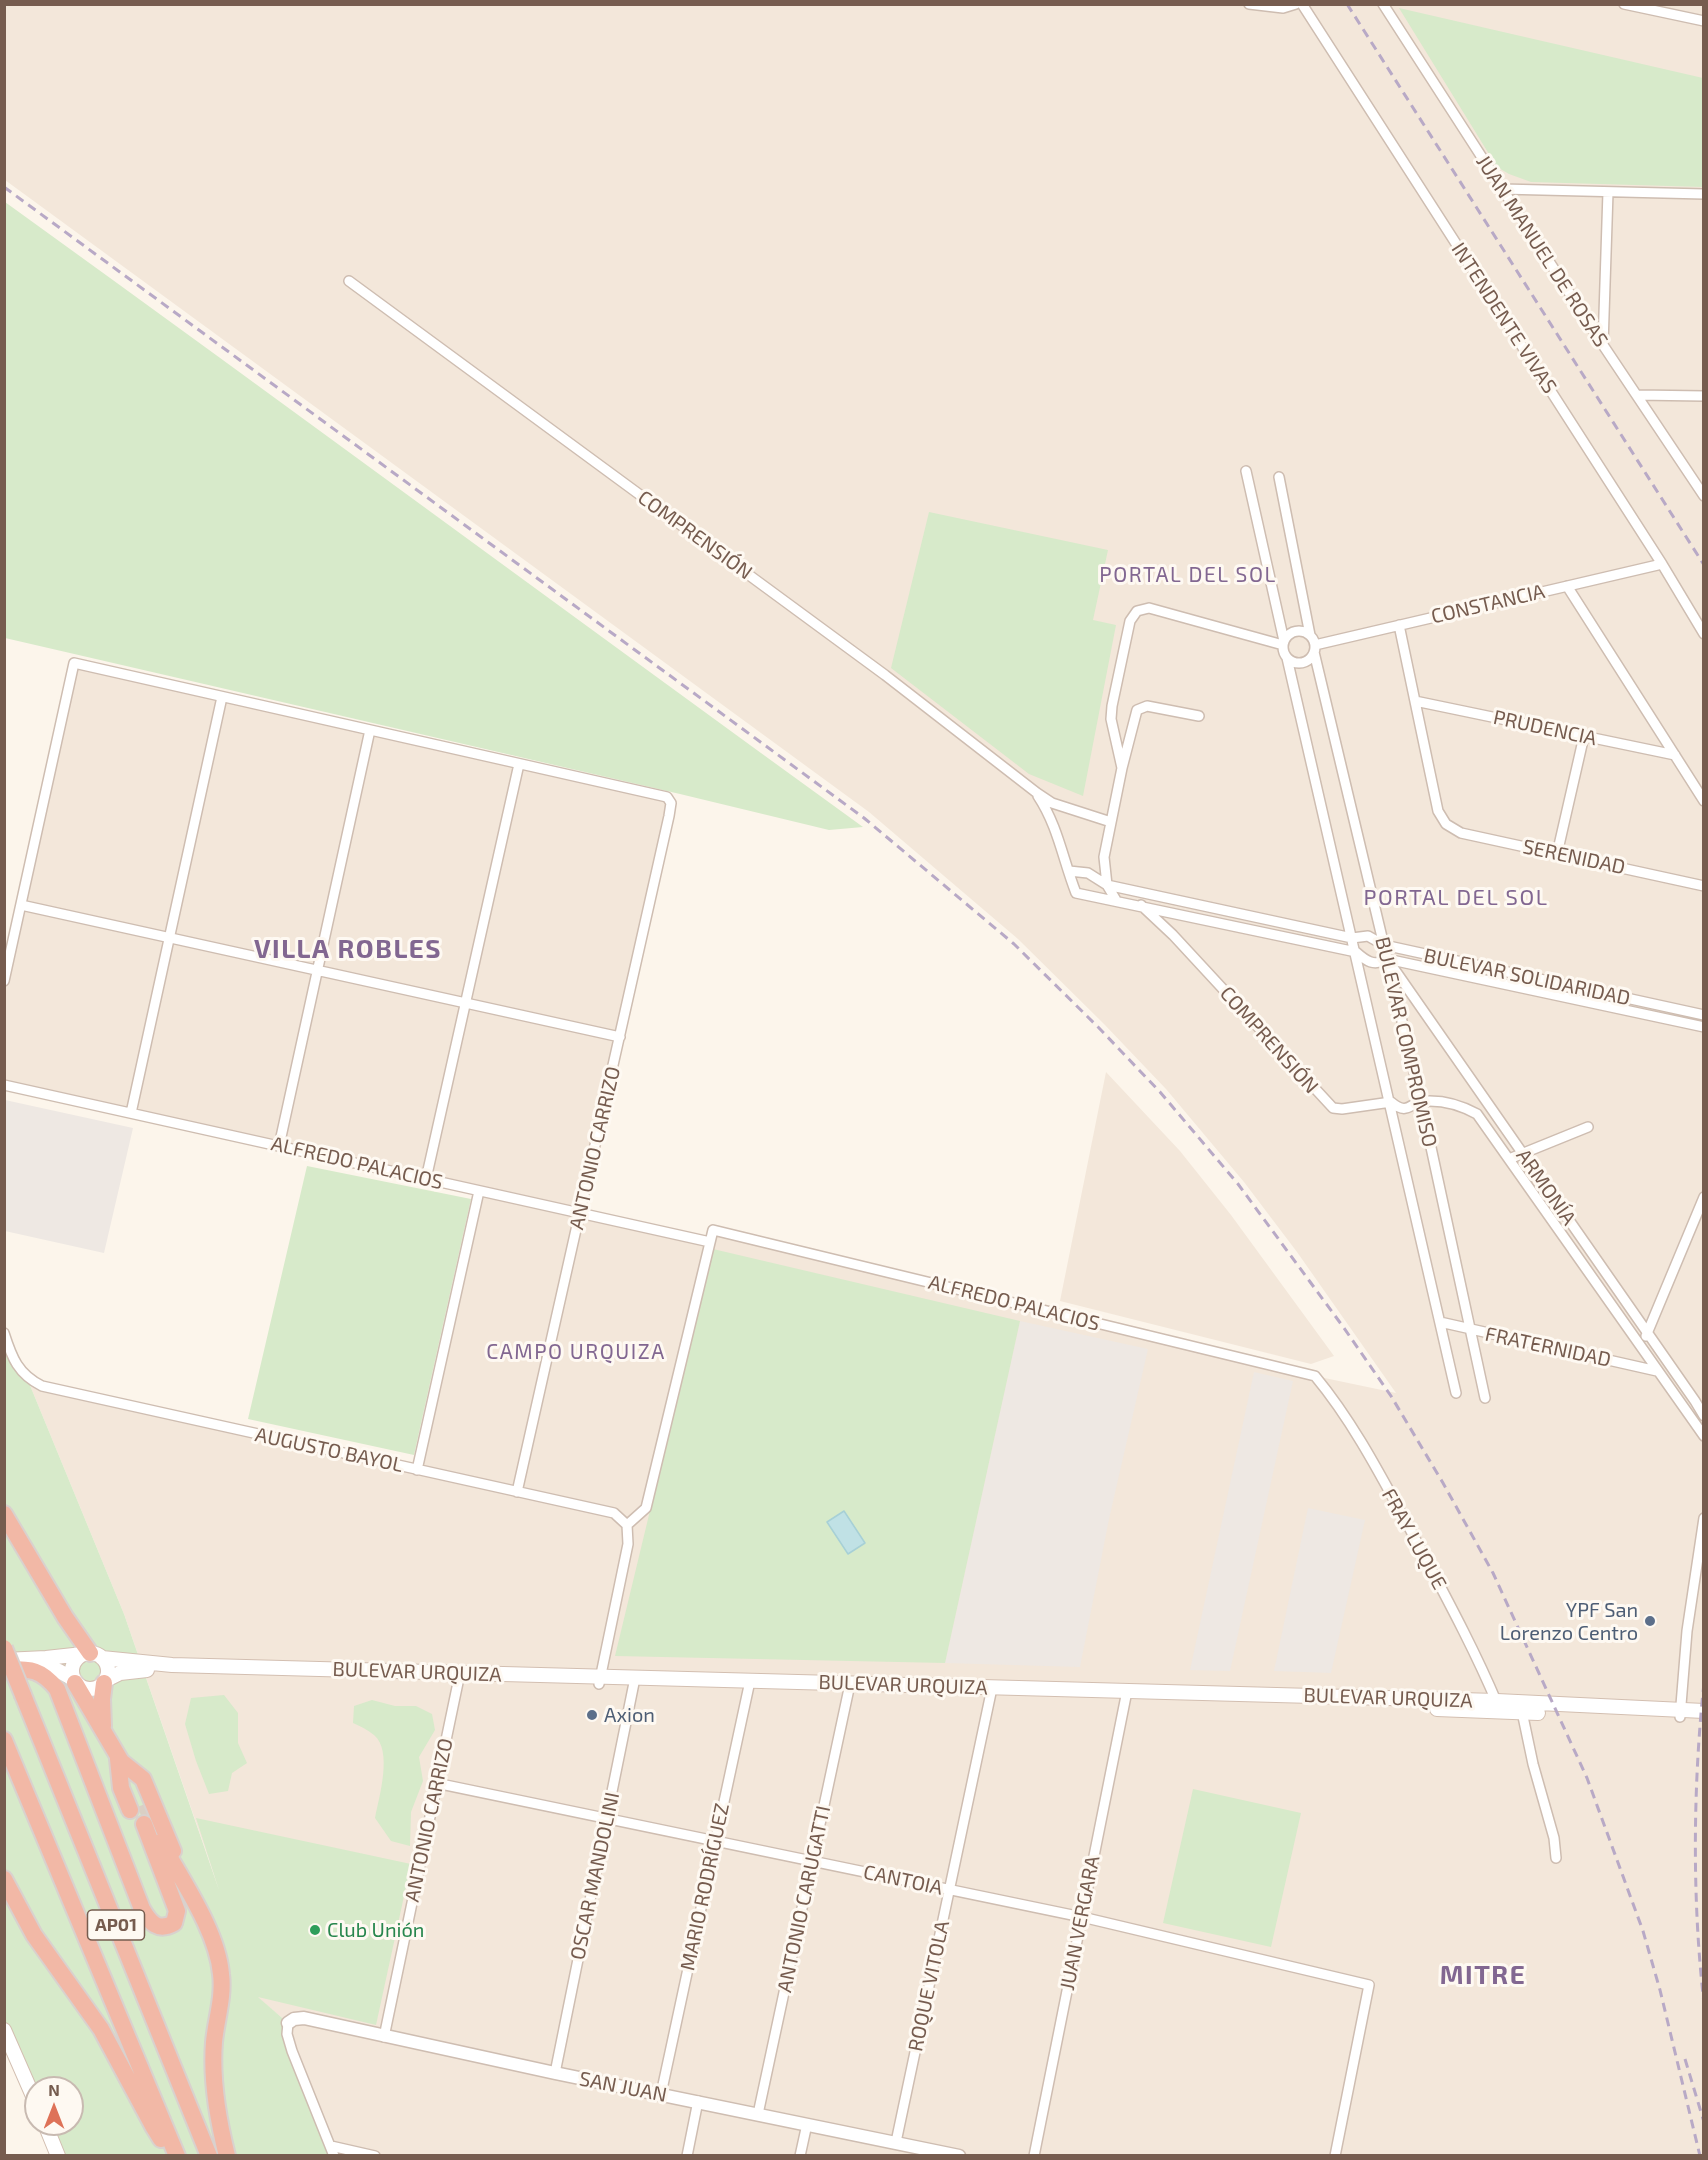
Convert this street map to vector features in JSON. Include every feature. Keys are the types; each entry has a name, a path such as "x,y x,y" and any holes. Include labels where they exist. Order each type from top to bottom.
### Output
{"highway":[{"path":"4,1514 65,1617 92,1655"},
{"name":"AP01","path":"4,1648 209,2156"},
{"path":"4,1669 36,1670 47,1676 57,1689 142,1910 151,1922 161,1928 174,1923 177,1911 144,1824 159,1839 190,1894"},
{"path":"74,1681 118,1759 136,1783 137,1808"},
{"path":"104,1733 102,1708 105,1682"},
{"name":"AP01","path":"4,1740 175,2156"},
{"path":"118,1759 142,1779 211,1938 221,1975 213,2066 227,2156"},
{"path":"4,1878 34,1935 100,2029 153,2126 175,2156"}],"main road":[{"name":"BULEVAR URQUIZA","path":"4,1660 92,1655 172,1665 459,1677"},
{"path":"92,1655 108,1668 105,1682 98,1688 90,1690 82,1688 74,1681 71,1674 74,1662 92,1655"},
{"name":"BULEVAR URQUIZA","path":"27,1660 43,1664 74,1681"},
{"name":"BULEVAR URQUIZA","path":"105,1682 120,1673 137,1669 1498,1706 1680,1714 1704,1718"},
{"name":"BULEVAR URQUIZA","path":"1680,1714 1704,1711"},
{"path":"4,2030 24,2076"},
{"path":"50,2136 58,2156"}],"street":[{"path":"1249,4 1283,8 1296,4"},
{"name":"INTENDENTE VIVAS","path":"1302,4 1662,564 1704,634"},
{"name":"JUAN MANUEL DE ROSAS","path":"1383,4 1603,345 1704,496"},
{"path":"1624,4 1704,21"},
{"path":"1502,189 1704,194"},
{"path":"1603,345 1608,192"},
{"name":"COMPRENSIÓN","path":"350,281 885,675 1037,793 1052,803 1111,822"},
{"path":"1637,395 1704,396"},
{"path":"1246,471 1287,658 1291,661 1302,662 1307,660 1314,648 1279,477"},
{"name":"CONSTANCIA","path":"1314,648 1400,625 1662,564"},
{"path":"1567,586 1704,801"},
{"path":"1122,768 1111,719 1112,706 1130,621 1137,611 1149,608 1283,643"},
{"path":"1400,625 1415,701"},
{"path":"1283,643 1286,636 1295,631 1306,632 1310,636"},
{"name":"BULEVAR COMPROMISO","path":"1314,648 1421,1101 1485,1398"},
{"name":"BULEVAR COMPROMISO","path":"1287,658 1391,1102 1456,1393"},
{"path":"4,981 74,663 519,764 426,1179"},
{"path":"131,1113 222,697"},
{"name":"PRUDENCIA","path":"1415,701 1675,755"},
{"name":"SERENIDAD","path":"1415,701 1438,811 1446,824 1461,833 1704,886"},
{"path":"1116,900 1107,885 1104,857 1122,768 1137,710 1147,706 1199,716"},
{"path":"279,1146 370,730"},
{"path":"1557,854 1584,736"},
{"name":"ANTONIO CARRIZO","path":"517,1492 671,803 667,797 519,764"},
{"name":"COMPRENSIÓN","path":"1037,793 1050,813 1076,893 1116,900"},
{"name":"BULEVAR SOLIDARIDAD","path":"1069,871 1088,873 1107,885 1352,938 1368,936 1384,945 1704,1015"},
{"name":"BULEVAR SOLIDARIDAD","path":"1116,900 1356,952 1365,960 1373,963 1387,958 1704,1027"},
{"path":"21,905 620,1037"},
{"name":"COMPRENSIÓN","path":"1141,905 1173,934 1333,1108 1342,1109 1391,1102 1398,1108 1407,1109 1421,1101"},
{"name":"ARMONÍA","path":"1387,958 1704,1416"},
{"name":"ALFREDO PALACIOS","path":"4,1085 710,1242 713,1230 1315,1376"},
{"name":"ARMONÍA","path":"1421,1101 1460,1105 1477,1114 1704,1436"},
{"path":"1509,1159 1588,1127"},
{"path":"417,1470 479,1191"},
{"path":"1640,1346 1648,1333 1704,1197"},
{"path":"600,1681 628,1544 627,1525 646,1508 710,1242"},
{"name":"FRATERNIDAD","path":"1440,1322 1657,1371"},
{"name":"AUGUSTO BAYOL","path":"4,1333 10,1352 27,1378 42,1386 614,1513 627,1525"},
{"name":"FRAY LUQUE","path":"1315,1376 1339,1404 1395,1502 1452,1609 1498,1706"},
{"path":"1680,1714 1687,1631 1704,1518"},
{"name":"ANTONIO CARRIZO","path":"384,2037 459,1677"},
{"name":"OSCAR MANDOLINI","path":"555,2073 634,1682"},
{"name":"MARIO RODRÍGUEZ","path":"661,2094 749,1685"},
{"name":"ANTONIO CARUGATTI","path":"758,2114 849,1688"},
{"name":"ROQUE VITOLA","path":"896,2142 991,1692"},
{"name":"JUAN VERGARA","path":"1034,2156 1126,1696"},
{"path":"1521,1707 1533,1764 1554,1838 1556,1858"},
{"name":"CANTOIA","path":"436,1783 1082,1917 1369,1985 1335,2156"},
{"name":"SAN JUAN","path":"288,2023 294,2019 304,2018 555,2073 896,2142 914,2151 959,2156"},
{"path":"288,2023 287,2034 292,2051 333,2151 375,2156"},
{"path":"687,2156 698,2102"},
{"path":"800,2156 807,2124"}],"shaded area":[{"path":"5,5 1703,5 1703,2155 334,2155 292,2051 288,2023 256,1996 124,1614 27,1378 417,1470 479,1191 5,1085 5,981 74,663 667,797 671,803 581,1213 710,1242 713,1230 1315,1376 1396,1393 1297,1252 1244,1182 1166,1089 1018,939 869,812 5,180"},
{"path":"1106,1072 1180,1151 1231,1215 1334,1356 1311,1364 1060,1301"},
{"path":"5,1100 133,1128 104,1253 5,1231"},
{"path":"1020,1321 1148,1349 1109,1519 1080,1667 945,1663"},
{"path":"1254,1372 1293,1381 1230,1671 1190,1670"},
{"path":"1308,1508 1365,1520 1331,1673 1274,1671"}],"green space":[{"path":"1399,8 1703,78 1703,187 1531,182 1497,167"},
{"path":"5,202 863,827 829,830 5,638"},
{"path":"929,512 1108,550 1093,620 1116,625 1083,796 1029,774 891,668"},
{"path":"307,1166 471,1199 414,1455 248,1419"},
{"path":"713,1249 1020,1321 945,1663 615,1656"},
{"path":"4,1333 27,1378 124,1614 219,1890 196,1818 411,1864 376,2025 258,1997 288,2023 287,2034 334,2155 58,2155 50,2136 84,2136 84,2076 30,2076 5,2030"},
{"path":"224,1695 238,1713 238,1743 247,1763 232,1773 228,1791 209,1794 185,1724 191,1698"},
{"path":"372,1700 395,1706 416,1706 432,1714 435,1730 419,1757 423,1781 411,1812 410,1846 391,1841 375,1818 383,1775 383,1752 380,1742 374,1735 353,1723 354,1706"},
{"path":"1193,1789 1301,1813 1271,1947 1163,1923"}],"water":[{"path":"844,1511 865,1543 848,1554 827,1522"}],"tunnel":[{"path":"145,1804 152,1821"}],"railway":[{"path":"1347,4 1704,565"},
{"path":"4,187 864,818 1014,944 1160,1092 1238,1184 1344,1328 1391,1396 1493,1573 1587,1778 1643,1931 1660,1990 1700,2156"},
{"path":"1704,1683 1700,1722 1695,1843 1697,1925 1704,2003"},
{"path":"1685,2059 1704,2122"}],"place":[{"name":"YPF San Lorenzo Centro","path":"1650,1621"},
{"name":"Axion","path":"592,1715"},
{"name":"Club Unión","path":"315,1930"}],"district":[{"name":"PORTAL DEL SOL","path":"1188,575"},
{"name":"PORTAL DEL SOL","path":"1456,898"},
{"name":"VILLA ROBLES","path":"348,949"},
{"name":"CAMPO URQUIZA","path":"576,1352"},
{"name":"MITRE","path":"1483,1975"}]}
